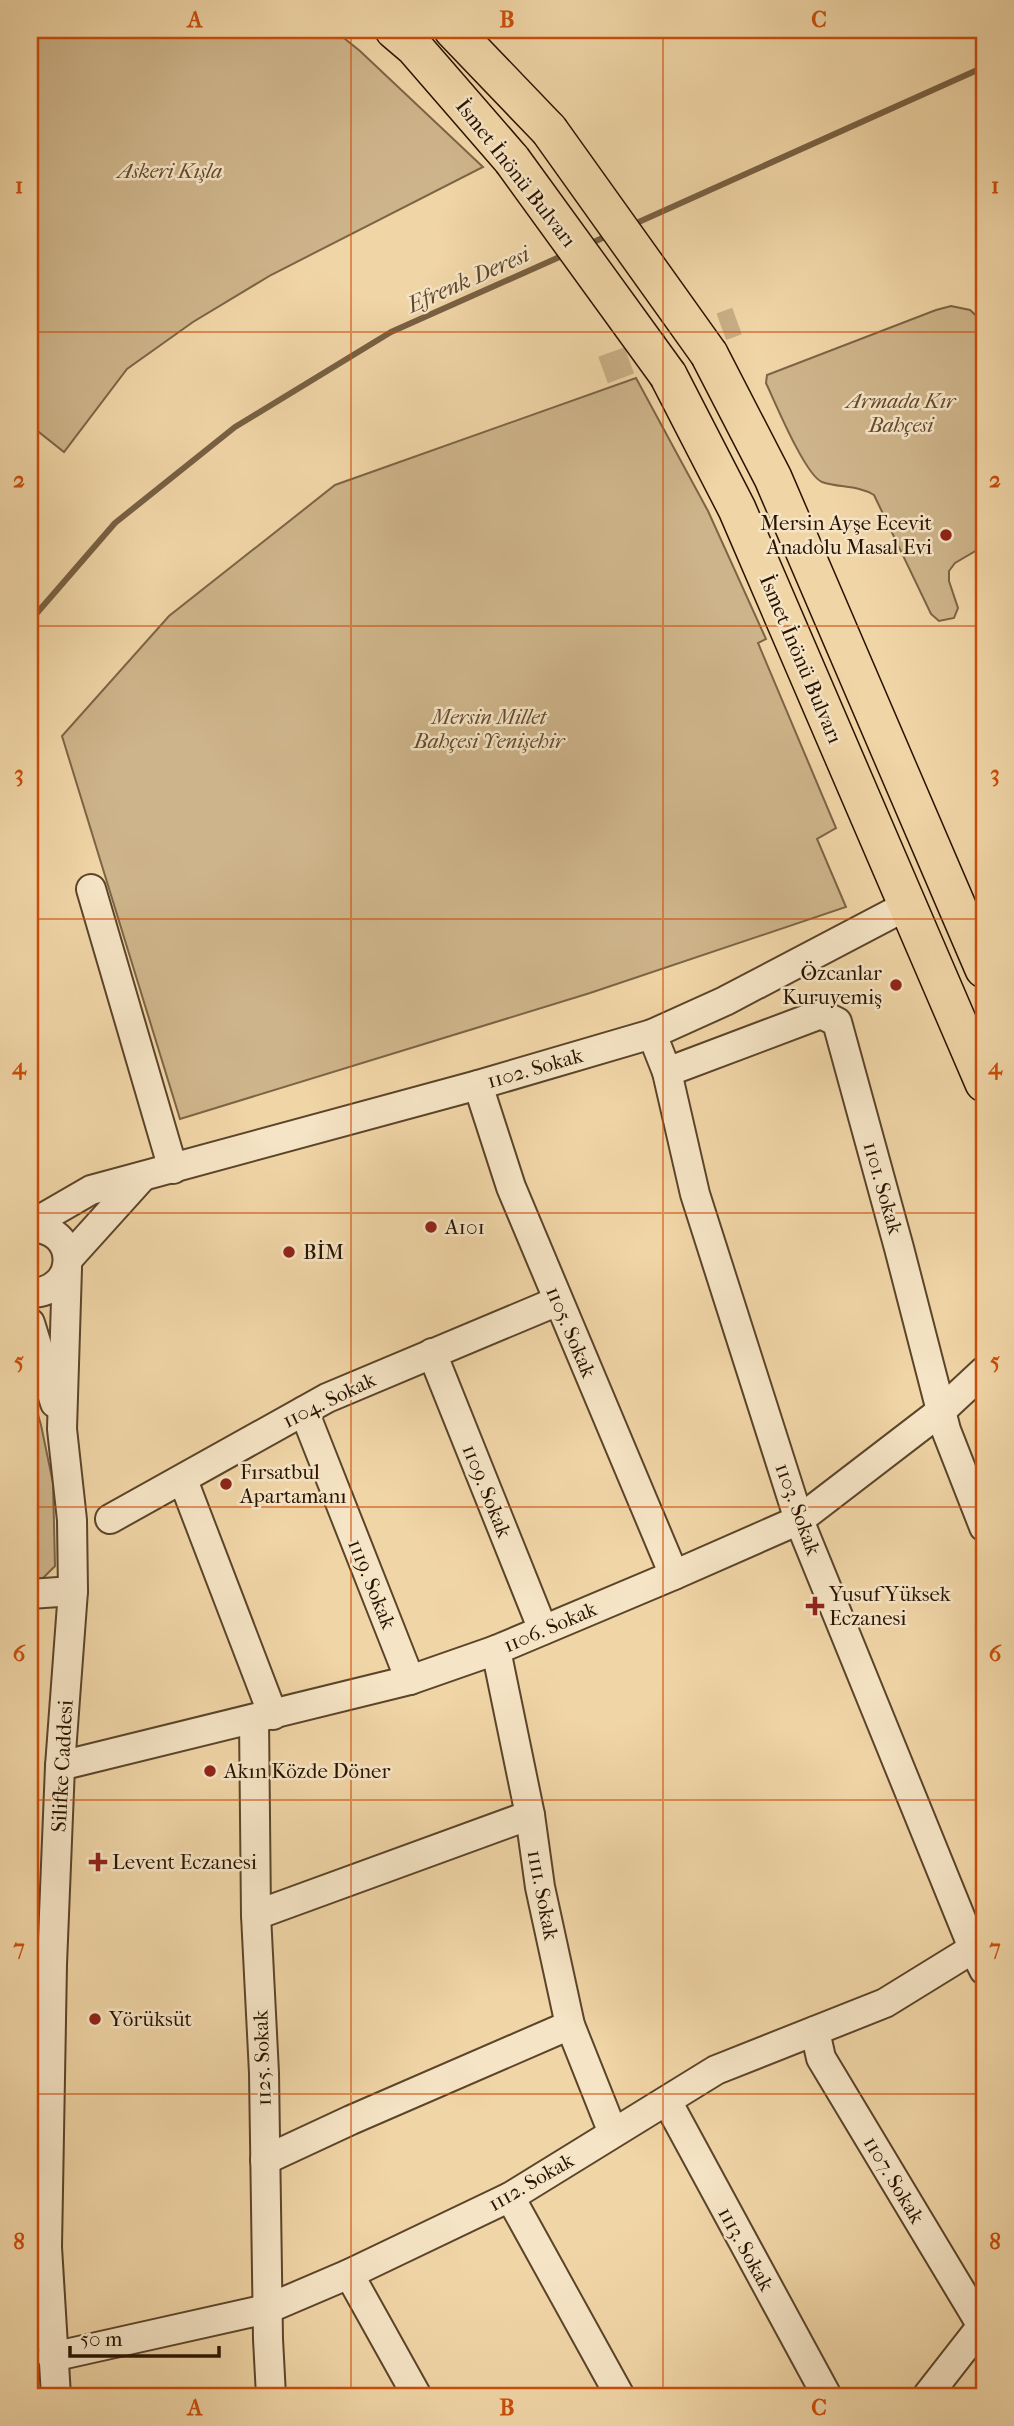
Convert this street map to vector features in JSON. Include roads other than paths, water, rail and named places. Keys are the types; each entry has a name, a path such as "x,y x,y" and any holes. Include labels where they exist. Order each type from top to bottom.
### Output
{"main road":[{"name":"İsmet İnönü Bulvarı","path":"394,30 414,47 512,160 668,375 737,509 984,1083"},
{"path":"453,30 549,130 709,354 773,478 984,970"},
{"path":"908,905 956,900"}],"street":[{"path":"91,889 173,1169"},
{"name":"1102. Sokak","path":"31,1227 91,1190 478,1085 652,1034 726,1001 908,905"},
{"name":"1101. Sokak","path":"667,1072 821,1014 837,1022 946,1430 984,1527"},
{"name":"1103. Sokak","path":"652,1034 667,1072 695,1194 799,1520 980,1954"},
{"name":"1105. Sokak","path":"478,1085 510,1187 674,1575"},
{"path":"30,1293 48,1290 57,1285 67,1264 142,1177"},
{"path":"31,1227 52,1232 66,1248 62,1429"},
{"name":"1104. Sokak","path":"110,1519 327,1398 558,1301"},
{"path":"30,1323 62,1429"},
{"name":"1109. Sokak","path":"432,1353 543,1630"},
{"name":"1106. Sokak","path":"60,1766 410,1680 495,1650 674,1575 799,1520 941,1411 984,1370"},
{"name":"1119. Sokak","path":"304,1411 410,1680"},
{"name":"Silifke Caddesi","path":"56,2396 45,2367 38,2249 41,1964 73,1591 72,1520 62,1429"},
{"path":"183,1480 263,1717"},
{"path":"30,1594 73,1591"},
{"name":"1111. Sokak","path":"495,1650 530,1815 540,1887 570,2025 613,2133"},
{"name":"1125. Sokak","path":"263,1717 256,1915 271,2396"},
{"path":"256,1915 530,1815"},
{"name":"1112. Sokak","path":"45,2367 267,2309 349,2274 510,2197 716,2070 885,2004 980,1954"},
{"path":"265,2160 570,2025"},
{"name":"1107. Sokak","path":"815,2031 821,2058 983,2324"},
{"name":"1113. Sokak","path":"667,2101 827,2396"},
{"path":"510,2197 620,2396"},
{"path":"349,2274 417,2396"},
{"path":"927,2396 983,2324"}],"waterway":[{"name":"Efrenk Deresi","path":"632,225 984,67"},
{"name":"Efrenk Deresi","path":"587,245 609,235"},
{"name":"Efrenk Deresi","path":"30,621 115,523 235,427 391,332 564,255"}],"tunnel":[{"path":"603,370 737,321"}],"place":[{"name":"Mersin Ayşe Ecevit Anadolu Masal Evi","path":"946,535"},
{"name":"Özcanlar Kuruyemiş","path":"896,985"},
{"name":"A101","path":"431,1227"},
{"name":"BİM","path":"289,1252"},
{"name":"Fırsatbul Apartamanı","path":"226,1484"},
{"name":"Yusuf Yüksek Eczanesi","path":"815,1606"},
{"name":"Akın Közde Döner","path":"210,1771"},
{"name":"Levent Eczanesi","path":"98,1862"},
{"name":"Yörüksüt","path":"95,2019"}],"park label":[{"name":"Askeri Kışla","path":"170,171"},
{"name":"Armada Kır Bahçesi","path":"901,413"},
{"name":"Mersin Millet Bahçesi Yenişehir","path":"489,729"}]}
